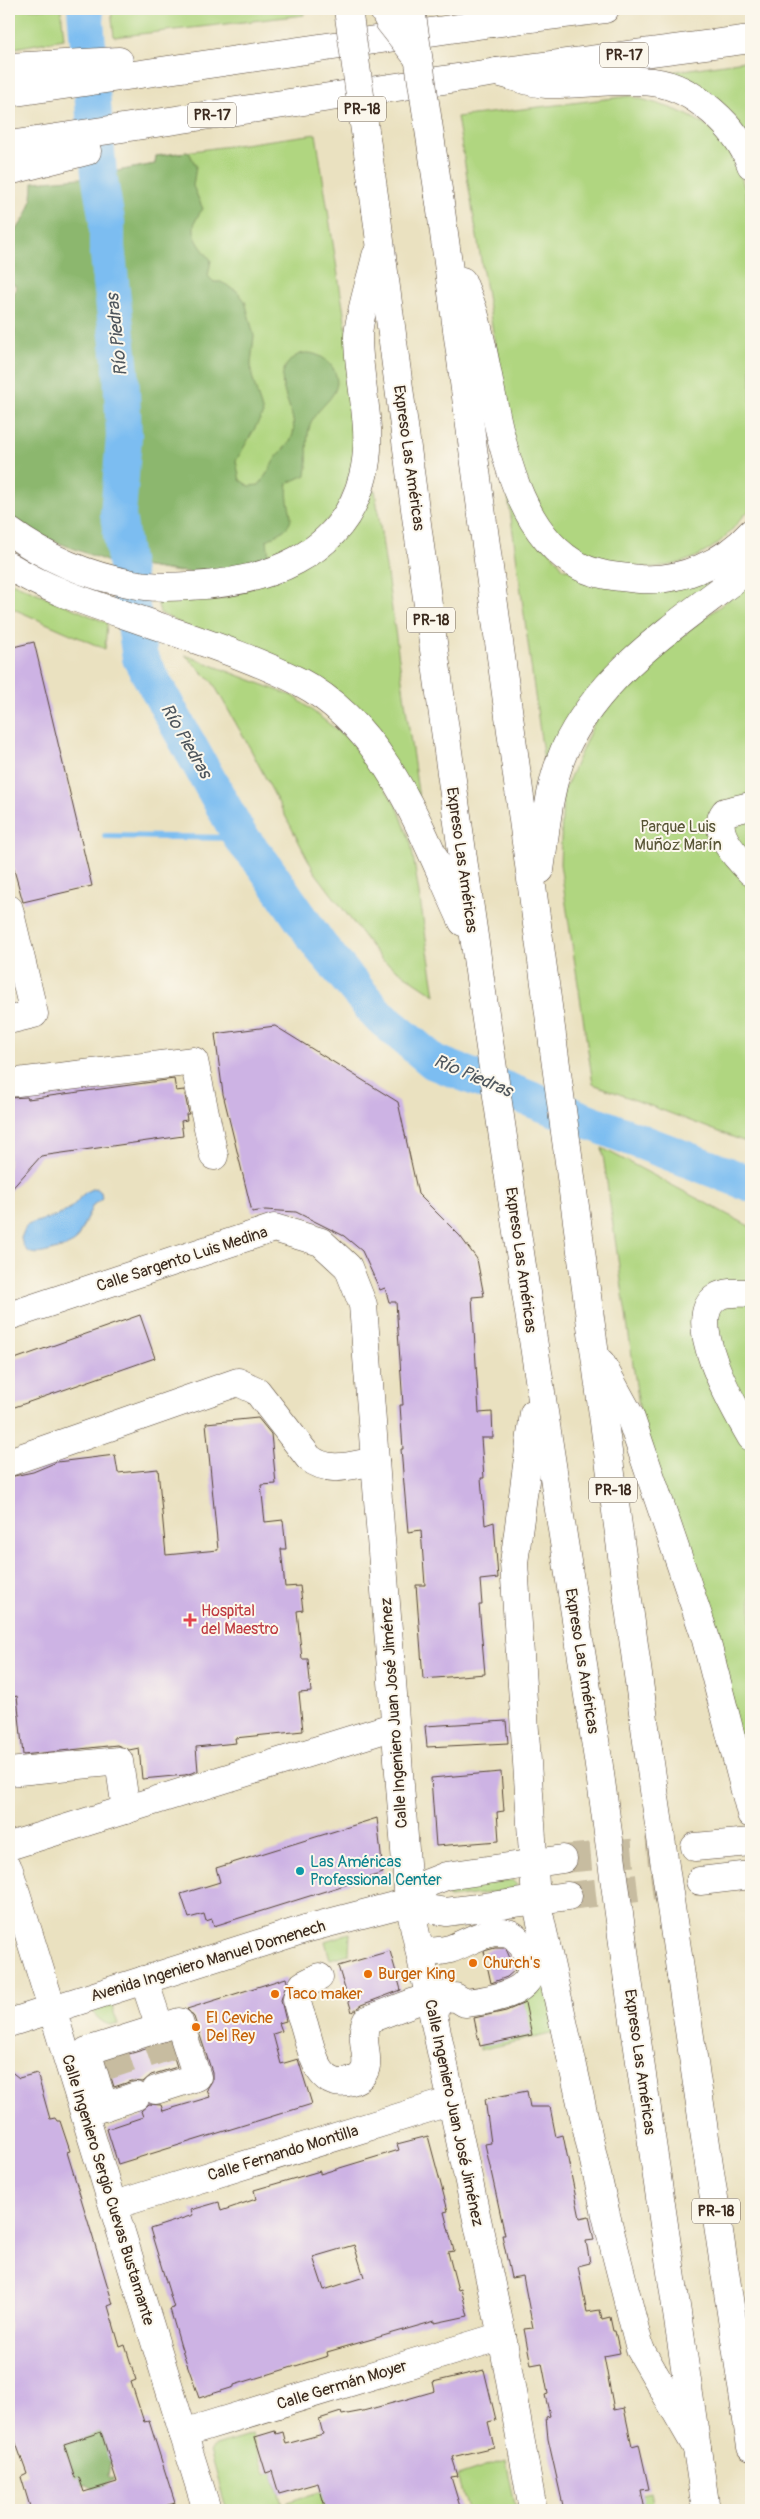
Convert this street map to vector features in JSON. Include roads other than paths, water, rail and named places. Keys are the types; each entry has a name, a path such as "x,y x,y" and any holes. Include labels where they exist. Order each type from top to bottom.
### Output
{"main road":[{"name":"Expreso Las Américas","path":"348,9 474,946 538,1383 598,1759 628,1980 706,2510"},
{"path":"357,68 368,24 369,9"},
{"path":"383,9 389,21 419,59"},
{"name":"PR-18","path":"412,9 536,903 546,991 648,1749 751,2445"},
{"path":"492,23 518,9"},
{"path":"18,79 265,54 606,9"},
{"name":"PR-17","path":"38,151 272,104 751,38"},
{"path":"497,72 543,84 654,82 678,90 706,106 734,132 751,165"},
{"path":"9,145 38,151"},
{"path":"9,171 38,151"},
{"path":"443,224 476,319 503,443 517,488 533,520 552,544 581,567 616,577 651,580 679,575 713,563 736,549 751,533"},
{"path":"9,531 30,546 68,566 134,584 169,587 206,585 258,577 296,562 324,542 345,518 363,476 368,452 358,335 380,240"},
{"path":"9,566 66,593 201,641 301,683 328,702 361,731 390,773 474,946"},
{"path":"536,903 552,790 564,752 582,717 609,685 636,658 751,567"},
{"path":"751,806 725,812 720,822 724,838 751,872"},
{"path":"9,909 34,1014 9,1020"},
{"path":"9,1083 194,1061 214,1156"},
{"name":"Calle Sargento Luis Medina","path":"9,1316 274,1228 321,1242 348,1267"},
{"name":"Calle Ingeniero Juan José Jiménez","path":"348,1267 363,1305 409,1902 502,2336 533,2510"},
{"path":"751,1293 719,1295 712,1301 705,1322 710,1354 726,1391 751,1438"},
{"path":"594,1350 630,1416 643,1452 705,1636 751,1814"},
{"path":"9,1462 238,1382 257,1391 309,1458 320,1467 340,1467 375,1461"},
{"path":"538,1383 514,1563 536,1900 606,2215 640,2349 697,2448"},
{"path":"9,1846 395,1726"},
{"path":"9,1772 119,1761 126,1810"},
{"path":"695,1847 751,1842"},
{"path":"409,1902 428,1883 446,1876 563,1859"},
{"name":"Calle Ingeniero Sergio Cuevas Bustamante","path":"9,1870 52,2009 134,2093 114,2205 183,2434 208,2510"},
{"path":"700,1882 751,1875"},
{"name":"Avenida Ingeniero Manuel Domenech","path":"9,2023 305,1929 409,1902 446,1912 568,1896"},
{"path":"319,1977 303,1984 297,2000 317,2067 325,2077 338,2082 351,2081 364,2070 367,2059 362,2034 367,2020 426,1996 430,2000 446,1995 446,1998 455,1997 465,2002 521,1988 530,1977 531,1965 520,1942 509,1934 502,1932 475,1937 442,1951 420,1952"},
{"path":"144,1980 156,2031"},
{"path":"178,2022 197,2077 134,2093 87,2052 112,2047 156,2031 178,2022"},
{"name":"Calle Fernando Montilla","path":"114,2205 452,2101"},
{"name":"Calle Germán Moyer","path":"183,2434 502,2336"}],"water":[{"path":"96,1188 101,1192 102,1198 93,1205 76,1241 66,1247 38,1254 25,1249 21,1238 26,1226 63,1213 72,1207 87,1191"}],"waterway":[{"name":"Río Piedras","path":"85,9 99,174 107,221 107,246 121,371 124,436 118,515 140,658 241,838 263,864 320,946 378,1015 434,1062 751,1184"},
{"path":"105,836 241,838"}],"tunnel":[{"path":"563,1859 695,1847"},
{"path":"568,1896 700,1881"},
{"path":"156,2036 168,2072"},
{"path":"113,2049 125,2086"}],"place":[{"name":"Hospital del Maestro","path":"190,1620"},
{"name":"Las Américas Professional Center","path":"300,1871"},
{"name":"Church's","path":"473,1963"},
{"name":"Burger King","path":"368,1974"},
{"name":"Taco maker","path":"275,1994"},
{"name":"El Ceviche Del Rey","path":"196,2027"}],"park label":[{"name":"Parque Luis Muñoz Marín","path":"678,836"}]}
